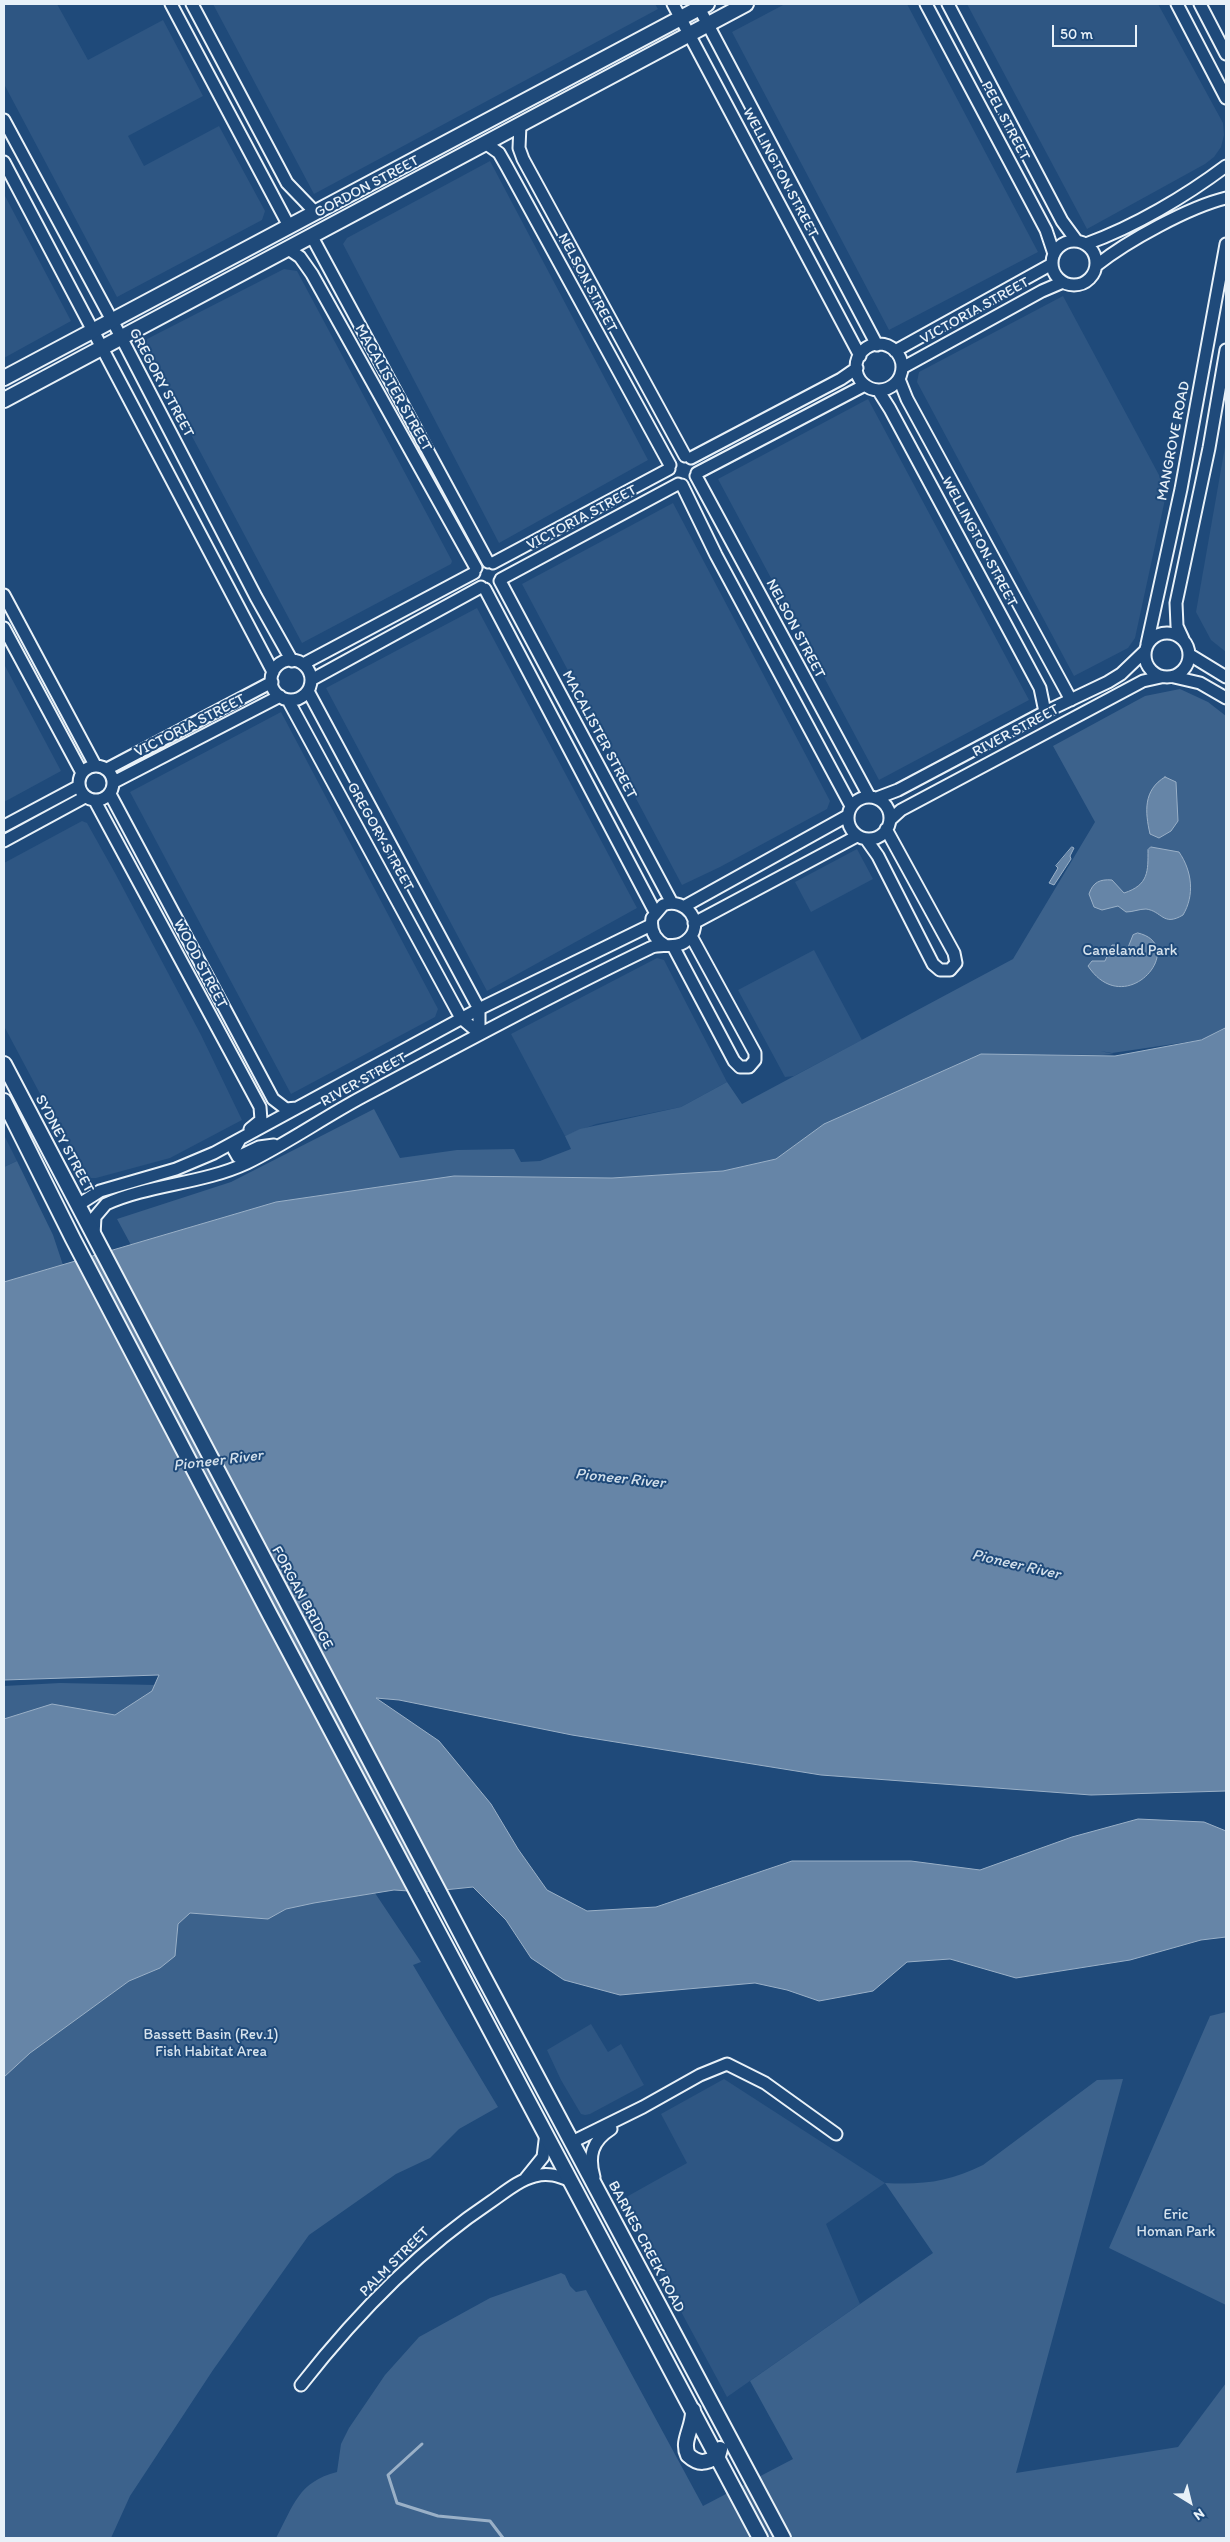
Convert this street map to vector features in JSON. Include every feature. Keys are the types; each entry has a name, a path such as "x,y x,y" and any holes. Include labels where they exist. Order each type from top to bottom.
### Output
{"main road":[{"name":"GORDON STREET","path":"4,400 746,4"},
{"name":"GORDON STREET","path":"4,378 681,18 701,5"},
{"path":"289,226 310,227 359,203 382,197"},
{"path":"233,256 256,252 294,233 311,235"},
{"name":"SYDNEY STREET","path":"4,1064 95,1240"},
{"path":"4,1101 76,1244 760,2538"},
{"path":"30,1150 41,1134"},
{"path":"76,1244 71,1220 73,1211 78,1205"},
{"name":"FORGAN BRIDGE","path":"95,1240 480,1970"},
{"name":"BARNES CREEK ROAD","path":"480,1970 783,2538"},
{"path":"572,2142 569,2150 570,2161 634,2280 644,2317"},
{"path":"658,2303 668,2338 720,2439 718,2456"},
{"path":"693,2410 693,2421 686,2440 686,2451 691,2458 701,2463 718,2456"}],"street":[{"path":"171,4 289,226"},
{"path":"192,4 287,183 315,212"},
{"name":"WELLINGTON STREET","path":"673,4 858,362"},
{"name":"PEEL STREET","path":"926,4 1046,230 1053,259"},
{"name":"PEEL STREET","path":"948,4 1062,221 1081,242"},
{"path":"1177,4 1226,98"},
{"path":"1200,4 1225,50"},
{"name":"WELLINGTON STREET","path":"701,5 708,24 877,345"},
{"name":"GREGORY STREET","path":"4,120 121,337 256,597 297,662"},
{"name":"NELSON STREET","path":"520,125 519,148 523,159 688,457"},
{"name":"NELSON STREET","path":"485,143 499,153 507,167 669,467"},
{"path":"22,153 4,162 102,347 272,677 284,698 299,698 309,686 483,588 496,586 500,580 500,571 491,562 481,563 475,570 297,662 281,663 272,677"},
{"path":"507,167 509,158 514,155 523,159"},
{"path":"1081,242 1095,253 1097,265 1094,275 1084,284 1070,285 1055,275 1053,259 1063,244 1106,237 1193,190 1226,168"},
{"path":"1226,168 1226,179"},
{"path":"270,193 282,200 287,197 287,183"},
{"path":"1097,265 1123,246 1198,207 1226,198"},
{"name":"MACALISTER STREET","path":"311,235 491,562"},
{"name":"MANGROVE ROAD","path":"1146,648 1182,481 1226,244"},
{"name":"MACALISTER STREET","path":"287,248 300,257 312,274 475,570"},
{"name":"VICTORIA STREET","path":"896,351 1053,259"},
{"path":"312,274 313,263 317,261 328,266"},
{"name":"VICTORIA STREET","path":"900,373 1042,290 1063,282"},
{"path":"684,906 836,824 849,811 862,798 873,797 887,807 888,825 954,953 956,963 950,970 940,970 933,964 878,856 862,837 850,827 849,811 680,484 671,478 669,467 676,458 688,457 841,379 870,347 884,345 896,351 900,373 890,387 878,390 865,385 860,380 858,362"},
{"path":"1226,350 1211,440 1176,603 1177,626 1190,655 1226,677"},
{"name":"WELLINGTON STREET","path":"900,373 907,399 1071,700"},
{"path":"680,484 690,483 697,474 865,385"},
{"name":"WELLINGTON STREET","path":"878,390 1040,688 1045,712"},
{"path":"688,457 696,465 697,474"},
{"name":"VICTORIA STREET","path":"491,562 669,467"},
{"name":"NELSON STREET","path":"697,474 873,797"},
{"name":"VICTORIA STREET","path":"500,580 680,484"},
{"path":"475,570 476,583 483,588 655,912"},
{"name":"MACALISTER STREET","path":"500,580 672,902"},
{"path":"4,595 95,766"},
{"path":"4,628 82,773 79,786 4,826"},
{"path":"1183,639 1171,633 1164,633 1152,638 1146,648 1146,665 1161,677 1174,677 1200,683 1226,698"},
{"name":"RIVER STREET","path":"873,797 898,790 1121,674 1146,648"},
{"path":"1174,677 1185,669 1190,655"},
{"path":"297,662 307,668 309,686"},
{"name":"VICTORIA STREET","path":"107,769 272,677"},
{"name":"RIVER STREET","path":"888,825 902,810 1143,681 1161,677"},
{"name":"GREGORY STREET","path":"309,686 479,1009 480,1033"},
{"name":"VICTORIA STREET","path":"114,782 284,698"},
{"name":"GREGORY STREET","path":"284,698 461,1018 480,1033"},
{"path":"4,841 90,799 110,794 114,782 107,769 95,766 82,773"},
{"path":"79,786 90,799"},
{"name":"WOOD STREET","path":"110,794 275,1102 288,1109 304,1106"},
{"name":"WOOD STREET","path":"90,799 132,867 261,1110 259,1122 242,1139"},
{"path":"694,923 862,837 878,837 888,825"},
{"path":"132,867 145,860"},
{"path":"150,903 164,895"},
{"path":"669,945 686,941 691,936 694,923 690,910 672,902 663,905 655,912 651,925 655,937 669,945 734,1062 740,1067 749,1067 755,1060 755,1053 722,996 691,936"},
{"name":"RIVER STREET","path":"78,1205 97,1192 191,1163 242,1139 461,1018 651,925"},
{"name":"RIVER STREET","path":"95,1240 94,1220 106,1204 240,1166 480,1033 652,946 669,945"},
{"path":"178,953 192,946"},
{"path":"445,989 457,990 463,979"},
{"path":"704,1005 722,996"},
{"path":"213,1019 226,1012"},
{"path":"242,1139 234,1150 238,1157 259,1147 278,1145"},
{"path":"572,2142 643,2107 700,2075 727,2064 765,2083 836,2134"},
{"path":"600,2193 591,2162 594,2144 601,2136 643,2107"},
{"name":"PALM STREET","path":"301,2385 324,2355 420,2255 453,2227 525,2179 543,2157 546,2132"},
{"name":"PALM STREET","path":"525,2179 550,2174 571,2181"}],"shaded area":[{"path":"4,4 57,4 88,60 163,20 203,96 128,136 144,166 219,126 265,211 262,220 117,297 4,84"},
{"path":"213,4 655,4 658,9 314,194"},
{"path":"785,4 907,4 1038,252 889,330 732,32"},
{"path":"967,4 1158,4 1223,123 1224,135 1221,147 1214,157 1205,164 1087,229"},
{"path":"490,161 648,460 499,543 343,244 347,238"},
{"path":"4,194 71,321 4,358"},
{"path":"284,269 297,271 452,561 451,564 302,643 145,348 147,339"},
{"path":"1063,296 1167,490 1135,638 1128,648 1074,676 917,382 919,372"},
{"path":"868,399 1029,700 879,780 718,479"},
{"path":"1226,441 1226,652 1211,640 1196,612"},
{"path":"673,503 830,801 827,809 720,867 682,885 522,584"},
{"path":"477,608 637,908 487,991 326,688"},
{"path":"4,664 61,771 4,802"},
{"path":"281,712 438,1009 435,1017 291,1094 130,792"},
{"path":"82,821 87,823 115,873 201,1035 242,1120 170,1158 96,1178 88,1178 81,1171 4,1026 4,863"},
{"path":"857,849 873,879 811,912 795,882"},
{"path":"814,950 862,1040 794,1076 785,1077 738,990"},
{"path":"657,958 664,960 727,1082 681,1107 596,1124 565,1136 511,1034"},
{"path":"4,1135 17,1161 4,1167"},
{"path":"591,2024 608,2052 621,2044 644,2085 585,2115 581,2114 561,2080 547,2050"},
{"path":"724,2079 885,2183 826,2224 860,2304 727,2397 621,2200 687,2163 661,2114"}],"green space":[{"name":"Caneland Park","path":"1180,689 1208,702 1226,716 1226,1028 1201,1040 1112,1053 1100,1051 1114,1054 981,1054 824,1124 776,1159 723,1171 612,1178 455,1176 276,1202 131,1245 117,1219 231,1182 374,1109 400,1158 457,1150 514,1149 521,1162 540,1161 571,1149 565,1136 580,1129 681,1107 727,1082 742,1104 1013,959 1095,822 1053,746 1145,696"},
{"path":"17,1161 53,1235 63,1265 4,1282 4,1167"},
{"name":"Bassett Basin (Rev.1) Fish Habitat Area","path":"60,1683 204,1686 358,1896 375,1893 421,1962 413,1965 498,2107 459,2129 430,2158 396,2174 309,2235 213,2370 130,2496 111,2538 4,2538 4,1686"},
{"name":"Eric Homan Park","path":"1226,2012 1226,2305 1109,2248 1210,2016"},
{"path":"1123,2079 1016,2473 1178,2447 1226,2383 1226,2538 276,2538 293,2505 305,2489 324,2476 337,2472 341,2444 349,2428 385,2375 419,2337 490,2298 561,2273 565,2275 570,2286 576,2292 586,2290 703,2506 793,2459 750,2381 933,2253 885,2183 923,2183 947,2179 971,2171 983,2165 1097,2080"}],"water":[{"path":"1165,777 1176,782 1178,821 1171,831 1159,838 1150,834 1147,802 1153,788"},
{"path":"1072,847 1074,848 1070,856 1071,859 1054,885 1049,883 1058,868 1056,866"},
{"path":"1151,847 1179,852 1187,867 1190,891 1187,907 1183,915 1167,919 1146,909 1126,912 1118,906 1102,910 1094,907 1089,894 1098,882 1112,880 1124,893 1132,890 1143,881 1147,871 1148,850"},
{"path":"1138,933 1152,940 1157,951 1155,964 1147,975 1134,984 1119,987 1103,981 1088,966 1092,961 1105,961 1112,945 1115,945 1120,951 1127,950 1133,935"},
{"name":"Pioneer River","path":"1226,1028 1226,1791 1091,1795 821,1775 572,1735 399,1700 376,1698 439,1741 491,1804 518,1849 547,1890 587,1911 656,1907 792,1861 911,1861 980,1870 1072,1837 1138,1819 1204,1822 1226,1831 1226,1937 1201,1940 1130,1960 1016,1978 950,1959 907,1962 873,1991 819,2001 787,1990 755,1983 620,1995 564,1980 531,1958 506,1920 473,1887 424,1892 394,1890 286,1909 268,1919 190,1913 178,1924 175,1956 160,1968 129,1981 30,2053 4,2077 4,1719 52,1704 115,1715 152,1691 159,1675 4,1680 4,1282 276,1202 454,1176 612,1178 723,1171 776,1159 824,1124 981,1054 1115,1056 1201,1040"}],"waterway":[{"path":"422,2444 388,2475 397,2503 438,2516 490,2521 503,2538"}]}
